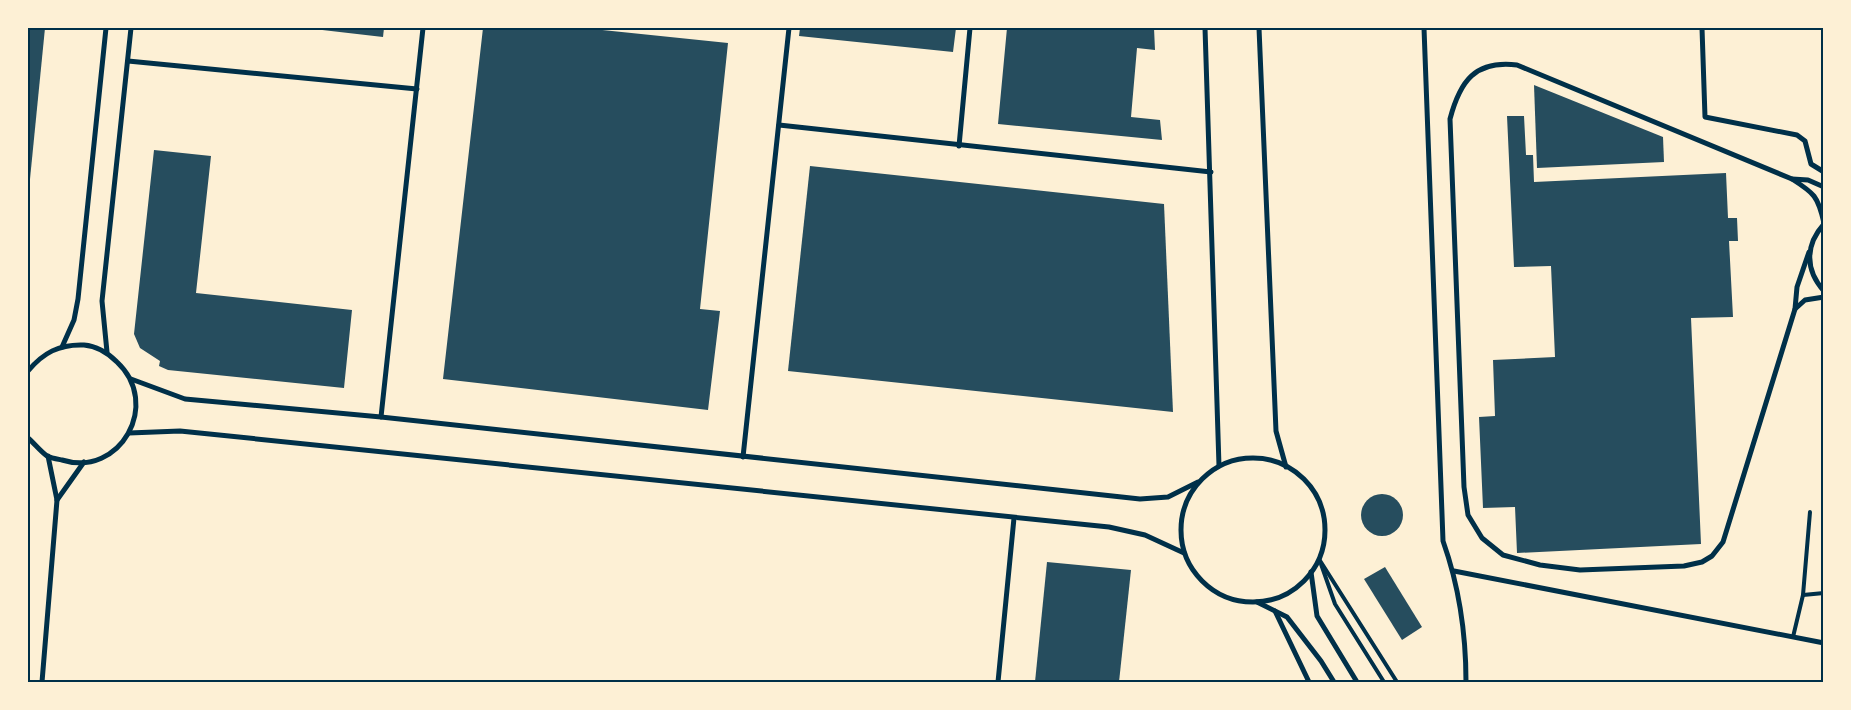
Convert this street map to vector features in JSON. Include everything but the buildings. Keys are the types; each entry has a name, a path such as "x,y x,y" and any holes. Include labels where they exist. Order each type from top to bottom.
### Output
{"street":[{"path":"62,347 74,320 78,299 106,28"},
{"path":"107,352 102,301 131,28"},
{"path":"381,418 424,28"},
{"path":"743,456 789,28"},
{"path":"958,146 970,28"},
{"path":"1205,28 1219,466"},
{"path":"1259,28 1276,431 1286,467"},
{"path":"1424,28 1442,541 1454,571 1462,622 1466,682"},
{"path":"1702,28 1705,117 1797,135 1806,141 1811,164 1824,172"},
{"path":"128,61 417,89"},
{"path":"1501,63 1518,65 1792,179 1814,194 1819,203 1824,223 1817,232 1797,287 1794,309 1723,542 1712,556 1702,562 1684,566 1580,570 1540,565 1503,555 1482,538 1468,515 1464,487 1450,119 1456,97 1466,80 1487,66 1501,63"},
{"path":"779,125 958,146 1211,172"},
{"path":"1792,179 1808,180 1824,188"},
{"path":"1809,252 1812,273 1824,291"},
{"path":"1794,309 1805,300 1824,297"},
{"path":"28,371 39,358 50,350 70,345 88,345 107,352 127,371 137,402 135,420 129,433 121,444 99,460 73,464 48,456 28,438"},
{"path":"131,379 185,399 381,418 1140,499 1168,497 1198,482 1219,466 1248,458 1276,462 1303,478 1318,498 1323,513 1325,538 1319,559 1311,571 1292,590 1279,597 1257,602 1238,600 1206,585 1188,563 1184,553 1181,523 1190,494 1198,482"},
{"path":"129,433 189,432 1109,527 1145,535 1184,553"},
{"path":"42,682 58,500 48,456"},
{"path":"58,500 84,462"},
{"path":"998,682 1014,518"},
{"path":"1311,571 1317,616 1357,682"},
{"path":"1454,571 1824,643"},
{"path":"1257,602 1287,617 1334,682"},
{"path":"1275,611 1309,682"}],"lane":[{"path":"1793,637 1803,595 1810,512"},
{"path":"1319,559 1335,604 1384,682"},
{"path":"1319,559 1397,682"},
{"path":"1803,595 1824,593"}]}
